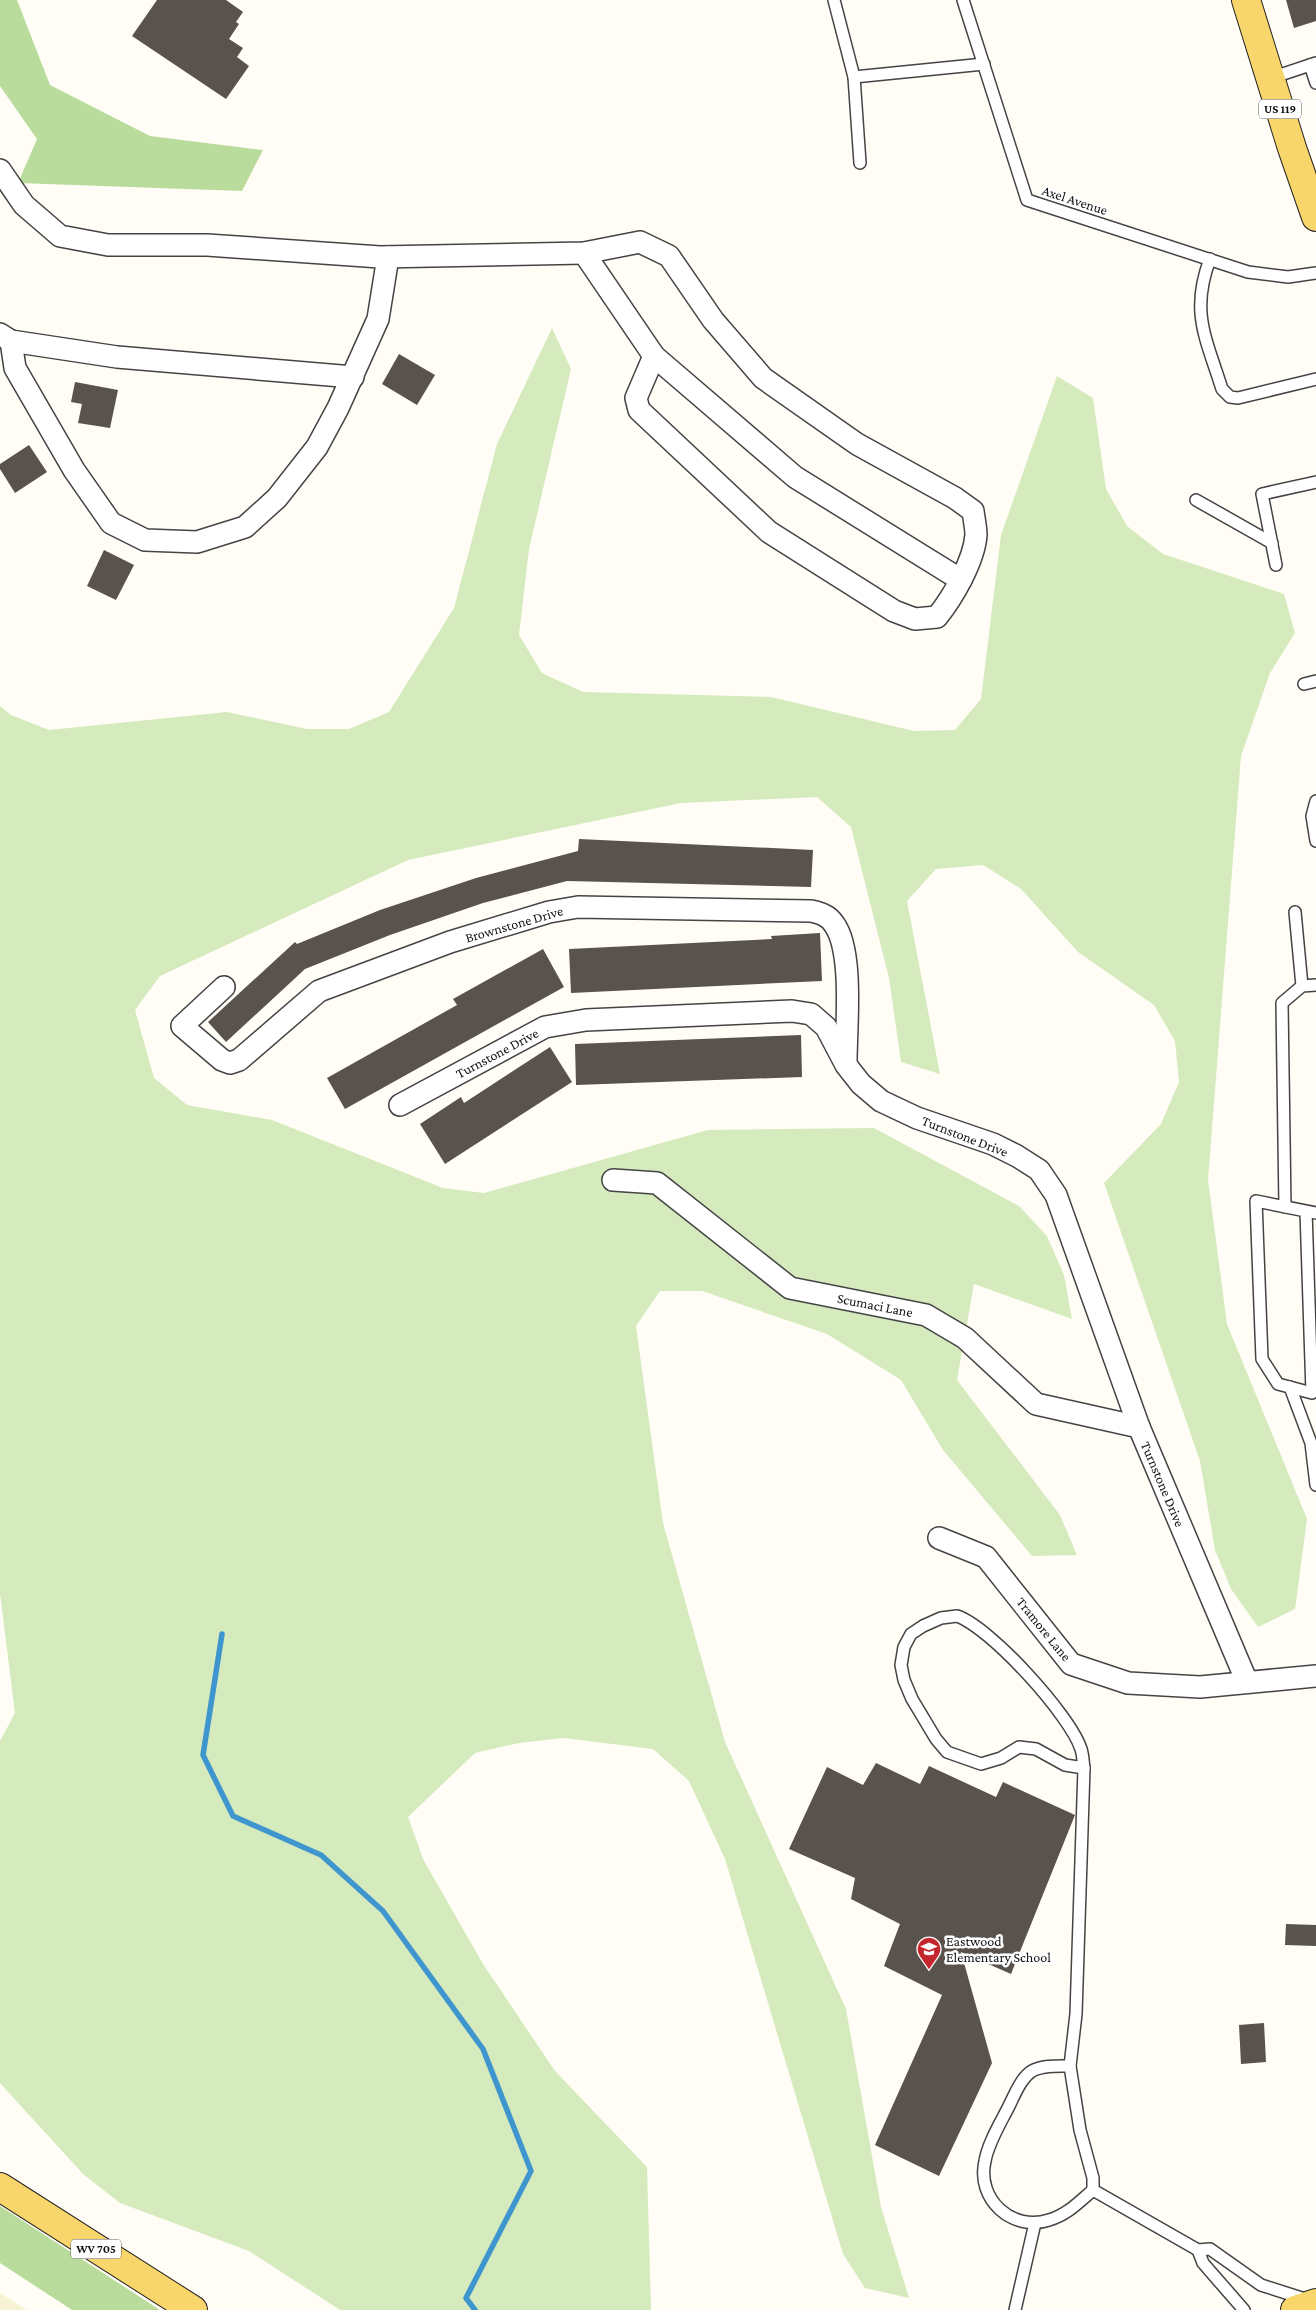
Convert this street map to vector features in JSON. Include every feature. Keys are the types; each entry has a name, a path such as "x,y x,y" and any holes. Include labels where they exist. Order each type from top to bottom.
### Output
{"main road":[{"name":"US 119","path":"1246,0 1314,206"},
{"name":"WV 705","path":"0,2187 193,2310"},
{"path":"1295,2310 1316,2302"}],"street":[{"path":"0,170 24,206 60,236 108,245 208,244 388,257 584,253 640,242 669,256 712,320 763,378 857,444 955,498 973,512 976,536 961,580 952,599 937,617 915,619 894,611 769,532 639,410 636,398 654,356"},
{"path":"584,253 654,356 795,478 961,580"},
{"path":"353,377 116,357 5,338 15,368 74,470 111,523 145,540 197,542 245,527 277,498 317,446 353,377 378,319 388,257"},
{"name":"Brownstone Drive","path":"224,988 182,1026 222,1060 230,1063 239,1060 319,992 450,942 549,912 578,907 811,910 824,914 834,924 842,943 846,970 846,1065"},
{"name":"Turnstone Drive","path":"400,1105 545,1028 586,1020 792,1011 811,1014 826,1027 846,1065 860,1084 881,1101 950,1131 993,1144 1018,1156 1039,1170 1056,1195 1139,1427 1247,1682"},
{"name":"Scumaci Lane","path":"613,1180 657,1183 790,1288 926,1315 965,1338 1036,1404 1139,1427"},
{"name":"Tramore Lane","path":"939,1538 986,1557 1071,1664 1128,1683 1200,1687 1316,1676"}],"lane":[{"path":"834,0 854,77 860,163"},
{"name":"Axel Avenue","path":"964,0 1027,200 1248,272 1288,277 1316,273"},
{"path":"854,77 984,64"},
{"path":"1271,78 1313,64 1316,83"},
{"path":"1210,259 1202,281 1199,298 1201,323 1222,390 1230,397 1238,398 1316,379"},
{"path":"1276,565 1262,494 1316,482"},
{"path":"1196,500 1272,543"},
{"path":"1304,684 1316,681"},
{"path":"1316,801 1312,816 1316,841"},
{"path":"1295,912 1302,986"},
{"path":"1285,1207 1282,1003 1302,986 1316,985"},
{"path":"1256,1201 1311,1212 1312,1393 1278,1384 1262,1359 1256,1201"},
{"path":"1290,1387 1314,1444 1316,1485"},
{"path":"1070,2066 1033,2071 1022,2082 1003,2118 984,2161 984,2180 996,2206 1006,2216 1035,2223 1061,2215 1092,2190 1093,2178 1080,2130 1070,2066 1076,2014 1084,1768 1081,1748 1049,1699 983,1632 965,1619 957,1616 941,1618 911,1634 904,1647 901,1664 904,1680 936,1739 947,1752 981,1764 1001,1758 1019,1747 1036,1750 1065,1765 1084,1768"},
{"path":"1092,2190 1198,2250 1210,2249 1261,2285 1316,2302"},
{"path":"1015,2310 1035,2223"},
{"path":"1198,2250 1203,2263 1244,2310"}],"shaded area":[{"path":"0,2293 27,2310 0,2310"}],"green space":[{"path":"0,0 17,0 50,85 150,136 263,150 242,191 18,183 37,139 0,86"},
{"path":"552,328 571,369 529,549 519,635 542,673 583,692 771,697 914,731 955,730 981,699 1001,535 1057,376 1093,398 1106,489 1127,526 1163,554 1284,594 1295,633 1270,673 1241,756 1208,1180 1227,1324 1307,1519 1295,1609 1258,1627 1231,1589 1215,1550 1200,1461 1104,1183 1161,1124 1179,1082 1175,1041 1154,1005 1078,952 1021,889 983,865 936,869 907,901 940,1074 901,1062 889,978 851,827 817,797 681,803 408,860 160,976 135,1010 154,1078 187,1105 272,1120 443,1188 484,1193 708,1130 874,1128 1019,1206 1047,1236 1064,1275 1072,1319 974,1284 957,1380 1060,1515 1077,1555 1032,1556 943,1450 901,1380 827,1334 702,1291 660,1291 636,1326 663,1523 725,1742 846,2009 881,2207 909,2298 865,2288 843,2254 725,1859 689,1781 653,1749 563,1738 519,1743 475,1753 408,1817 423,1859 483,1964 555,2071 647,2167 651,2310 340,2310 249,2251 120,2203 83,2174 0,2083 0,1741 15,1713 0,1593 0,706 11,715 49,730 227,712 307,729 349,729 389,712 454,608 497,444"},
{"path":"0,2206 160,2310 72,2310 0,2263"}],"building":[{"path":"157,0 226,0 243,12 236,22 239,24 229,39 243,48 237,57 249,66 226,99 132,36"},
{"path":"1286,0 1316,0 1316,21 1294,28"},
{"path":"399,354 435,375 417,405 382,384"},
{"path":"75,382 118,390 110,428 78,423 82,404 71,402"},
{"path":"29,445 47,472 15,493 0,469 0,464"},
{"path":"104,550 134,565 116,600 87,586"},
{"path":"579,839 813,850 811,887 567,881 483,903 390,935 305,969 226,1042 208,1022 295,942 297,944 380,910 476,878 578,851"},
{"path":"820,933 822,981 571,993 569,949 772,939 771,936"},
{"path":"543,949 564,987 345,1109 327,1078 457,1005 453,999"},
{"path":"801,1035 802,1077 576,1085 575,1044"},
{"path":"550,1047 572,1082 445,1164 420,1124 461,1097 464,1103"},
{"name":"Eastwood Elementary School","path":"876,1763 920,1784 929,1766 996,1797 1003,1782 1075,1815 1011,1974 961,1952 992,2063 939,2176 875,2145 942,1995 884,1966 900,1924 851,1899 855,1878 789,1849 827,1767 863,1785"},
{"path":"1286,1924 1316,1925 1316,1946 1285,1945"},
{"path":"1264,2023 1266,2062 1241,2064 1239,2025"}],"waterway":[{"path":"222,1634 203,1755 233,1816 321,1855 383,1911 483,2049 531,2171 466,2298 475,2310"}],"place":[{"name":"Eastwood Elementary School","path":"929,1970"}]}
